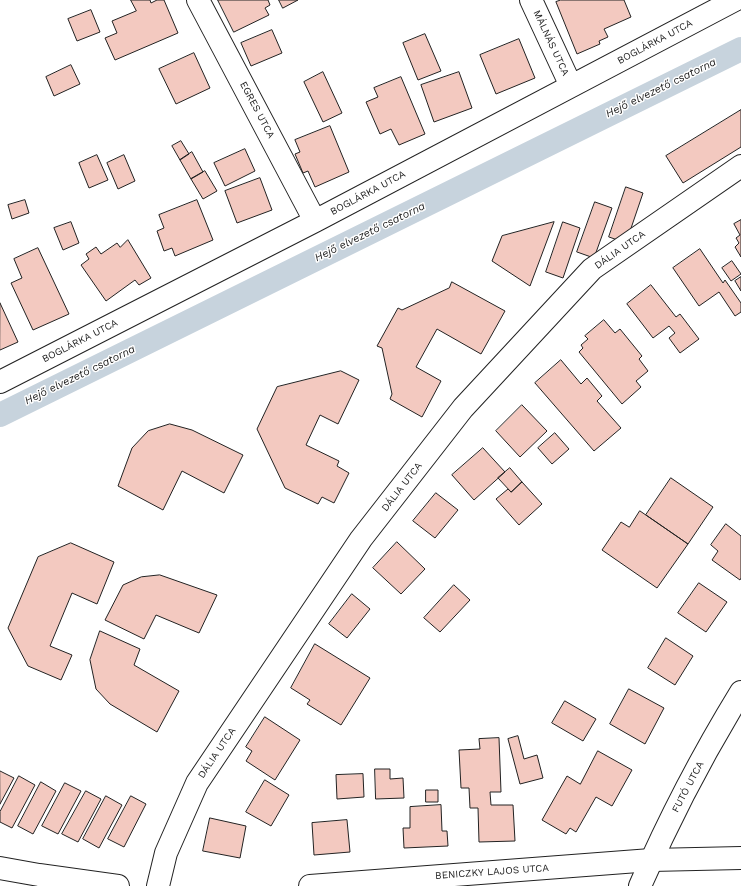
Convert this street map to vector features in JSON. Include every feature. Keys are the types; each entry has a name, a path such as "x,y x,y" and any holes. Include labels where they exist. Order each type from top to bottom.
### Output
{"street":[{"name":"EGRES UTCA","path":"198,0 315,221"},
{"name":"MÁLNÁS UTCA","path":"531,0 571,86"},
{"name":"BOGLÁRKA UTCA","path":"0,382 315,221 735,0"},
{"name":"DÁLIA UTCA","path":"158,886 166,853 197,783 362,539 464,408 592,269 741,166"},
{"name":"FUTÓ UTCA","path":"640,886 680,800 727,714 741,692"},
{"name":"BENICZKY LAJOS UTCA","path":"310,886 651,860 741,858"},
{"path":"0,868 39,876 118,886"}],"building":[{"path":"131,0 150,0 151,3 157,0 164,0 178,33 115,60 105,38 117,33 112,21 136,11"},
{"path":"218,0 268,0 270,5 265,8 269,15 234,32"},
{"path":"279,0 298,0 283,8"},
{"path":"561,0 624,0 631,17 604,29 608,37 599,41 600,44 577,54 556,2"},
{"path":"91,10 100,32 77,41 68,19"},
{"path":"272,30 282,53 251,66 241,43"},
{"path":"425,34 441,71 418,80 403,43"},
{"path":"519,39 535,78 496,94 480,55"},
{"path":"194,53 210,88 176,104 159,69"},
{"path":"71,65 80,84 54,96 46,77"},
{"path":"323,72 342,113 323,122 304,82"},
{"path":"459,72 472,108 434,122 421,85"},
{"path":"401,77 425,134 399,145 391,129 380,134 366,102 378,97 374,88"},
{"path":"741,110 741,147 683,183 666,156"},
{"path":"330,126 349,172 315,187 308,171 303,173 295,154 300,152 295,140"},
{"path":"181,141 189,154 180,160 172,146"},
{"path":"245,149 255,171 225,186 214,163"},
{"path":"192,152 203,172 191,179 180,160"},
{"path":"97,155 108,180 89,188 79,163"},
{"path":"124,155 135,181 118,189 107,163"},
{"path":"205,171 217,191 203,199 191,179"},
{"path":"260,178 272,210 237,223 225,191"},
{"path":"626,187 643,193 626,243 609,237"},
{"path":"25,200 29,213 12,219 8,205"},
{"path":"197,200 213,240 175,256 172,248 164,251 157,231 164,228 159,215"},
{"path":"595,202 612,208 594,258 577,252"},
{"path":"741,220 741,257 735,247 739,243 736,238 740,235 734,224"},
{"path":"71,222 79,243 63,250 54,228"},
{"path":"554,222 530,286 492,261 502,236"},
{"path":"563,222 580,228 563,278 546,272"},
{"path":"128,240 151,278 139,285 135,280 106,301 81,265 89,259 86,254 96,247 101,254 117,243 120,247"},
{"path":"38,248 69,314 33,330 11,283 22,278 14,259"},
{"path":"700,249 723,283 725,280 741,303 741,312 735,316 719,292 699,306 673,268"},
{"path":"732,261 741,274 731,281 722,268"},
{"path":"741,277 741,291 735,281"},
{"path":"452,282 505,311 481,354 437,329 416,367 441,381 422,417 390,399 392,394 382,348 377,346 398,308 402,310 449,288"},
{"path":"651,285 676,317 680,314 699,339 680,353 669,338 675,333 669,326 653,338 627,304"},
{"path":"0,303 18,342 0,350"},
{"path":"604,320 615,333 620,329 642,356 639,359 648,371 636,381 641,387 622,404 579,352 583,348 581,345 588,339 585,336"},
{"path":"561,360 581,384 587,378 602,396 597,401 621,428 594,451 535,383"},
{"path":"341,371 359,380 338,424 320,415 306,445 339,461 337,466 349,473 334,503 322,497 318,504 285,488 257,429 277,387"},
{"path":"522,405 547,431 520,457 496,431"},
{"path":"170,424 192,430 243,455 224,493 182,471 163,510 118,486 132,448 148,431"},
{"path":"555,433 569,449 552,464 538,448"},
{"path":"483,448 505,472 474,500 452,475"},
{"path":"510,468 522,482 511,492 498,478"},
{"path":"671,478 713,507 688,544 646,515"},
{"path":"522,482 542,504 519,525 496,499 508,489 511,492"},
{"path":"436,493 458,510 435,538 413,521"},
{"path":"640,511 688,544 657,588 602,550 621,522 629,527"},
{"path":"726,524 741,536 740,580 712,560 718,551 711,545"},
{"path":"397,542 425,569 401,594 373,568"},
{"path":"71,543 114,562 97,604 72,593 50,646 72,655 61,680 28,666 8,628 38,557"},
{"path":"160,575 217,595 199,633 156,615 144,639 105,620 123,585 141,577"},
{"path":"699,583 727,602 706,632 678,613"},
{"path":"454,585 470,600 440,632 424,618"},
{"path":"352,594 370,609 347,638 329,624"},
{"path":"100,631 140,649 134,665 179,691 157,732 110,704 96,689 90,660"},
{"path":"666,638 693,656 675,685 648,668"},
{"path":"315,644 370,678 341,725 307,704 310,700 291,688"},
{"path":"629,689 664,708 645,744 610,724"},
{"path":"565,701 596,719 583,741 552,723"},
{"path":"265,717 300,740 275,780 246,761 252,751 246,747"},
{"path":"518,736 524,759 537,755 543,778 520,784 508,739"},
{"path":"499,738 501,792 490,792 491,805 513,805 515,841 479,842 478,808 470,808 469,788 461,788 459,750 480,749 479,739"},
{"path":"598,751 632,770 612,806 596,797 576,832 570,828 566,834 542,820 567,776 580,784"},
{"path":"375,769 390,769 390,779 403,778 404,798 376,799"},
{"path":"0,771 14,778 0,804"},
{"path":"363,774 364,797 337,799 336,775"},
{"path":"19,776 35,785 12,828 0,822 0,812"},
{"path":"265,780 289,795 271,826 246,812"},
{"path":"41,782 56,791 33,834 18,826"},
{"path":"65,783 81,791 58,834 42,826"},
{"path":"426,790 438,790 438,802 426,802"},
{"path":"86,791 101,799 78,842 62,834"},
{"path":"106,796 122,805 99,848 83,839"},
{"path":"131,796 146,804 124,847 108,839"},
{"path":"441,805 442,831 447,831 448,846 404,848 403,828 410,828 410,807"},
{"path":"210,818 246,826 240,858 203,851"},
{"path":"347,820 350,852 314,855 312,823"}],"waterway":[{"name":"Hejő elvezető csatorna","path":"0,415 741,49"}]}
